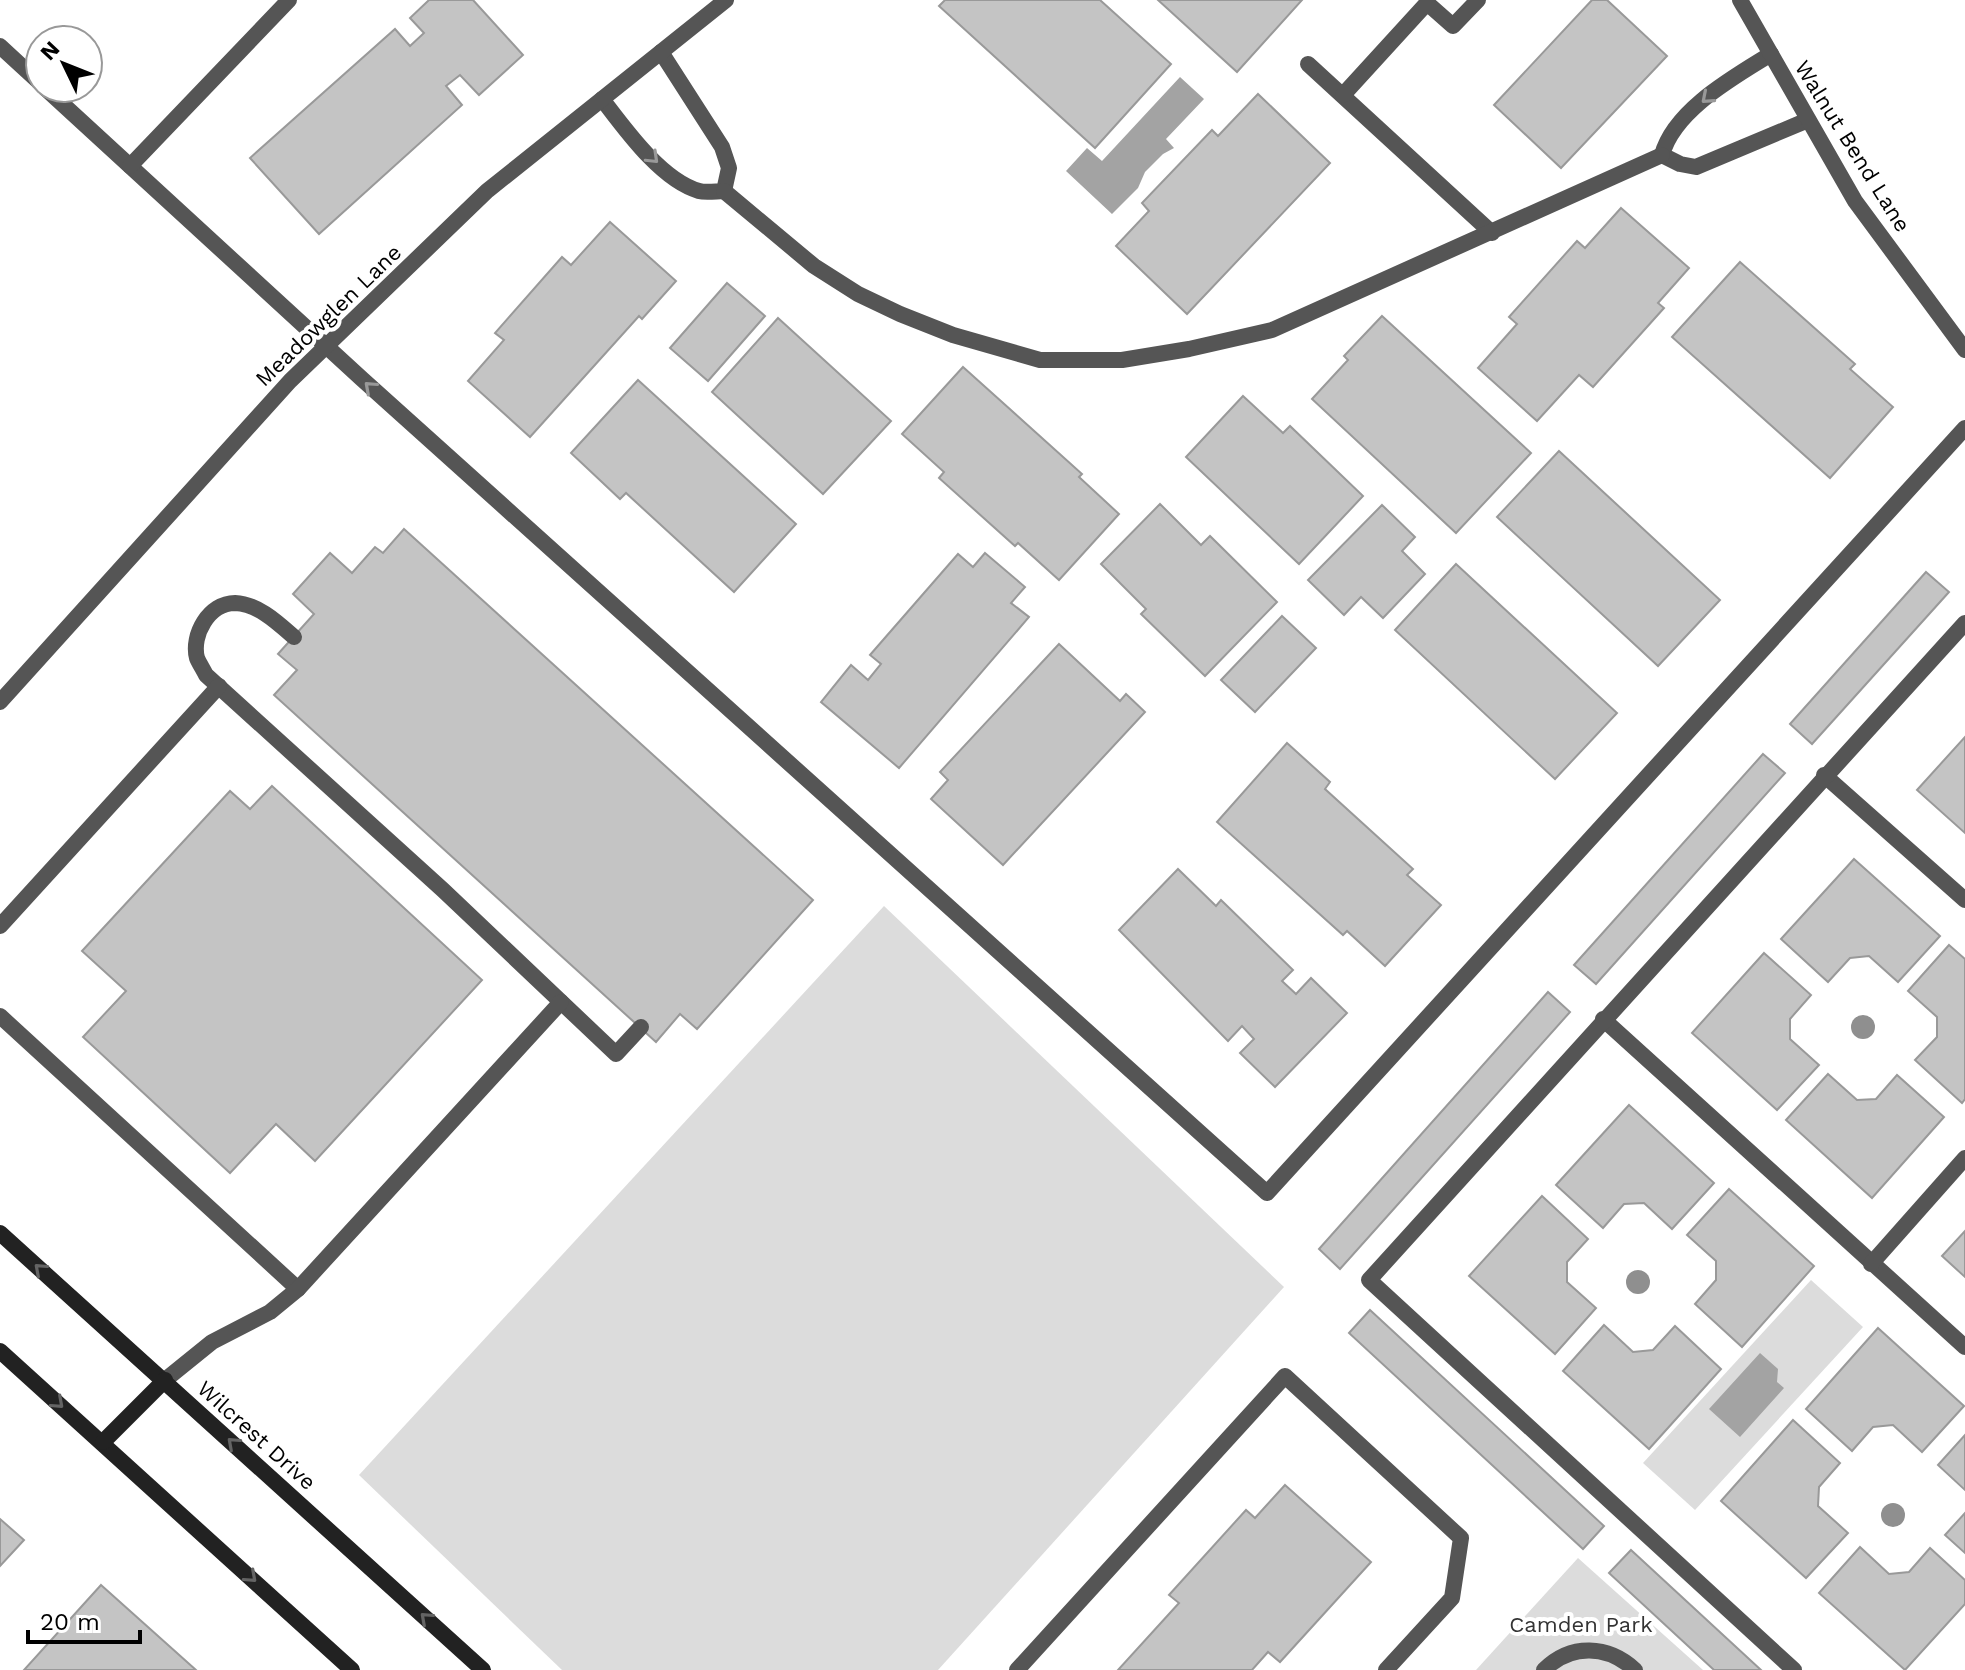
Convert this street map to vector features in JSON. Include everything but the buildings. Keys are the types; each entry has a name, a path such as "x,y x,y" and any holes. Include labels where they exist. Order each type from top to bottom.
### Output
{"main road":[{"name":"Wilcrest Drive","path":"0,1233 483,1670"},
{"path":"0,1351 352,1670"},
{"path":"103,1442 165,1380"}],"street":[{"path":"130,166 289,0"},
{"name":"Meadowglen Lane","path":"0,702 243,432 487,191 726,0"},
{"path":"1343,95 1427,3 1453,26 1478,0"},
{"name":"Walnut Bend Lane","path":"1740,0 1855,201 1965,350"},
{"path":"0,46 24,68"},
{"path":"661,52 722,147 729,168 724,191"},
{"path":"1662,155 1666,138 1698,105 1724,83 1771,54"},
{"path":"1308,64 1492,233"},
{"path":"602,99 631,138 664,169 700,192 724,191 814,266 858,294 953,335 1040,360 1122,360 1272,330 1662,155"},
{"path":"62,104 326,347 1267,1193 1965,428"},
{"path":"1662,155 1680,164 1696,167 1808,120"},
{"path":"294,637 257,608 233,603 215,610 202,624 196,638 197,658 206,675 443,890 616,1054 641,1027"},
{"path":"1794,1670 1369,1280 1965,623"},
{"path":"0,926 219,686"},
{"path":"1824,775 1965,900"},
{"path":"165,1380 212,1342 270,1312 298,1289 561,1002"},
{"path":"0,1016 298,1289"},
{"path":"1603,1019 1965,1347"},
{"path":"1871,1264 1965,1158"},
{"path":"1017,1670 1285,1376 1461,1538 1452,1598 1386,1670"},
{"path":"1544,1670 1569,1652 1596,1651 1615,1655 1635,1670"}],"green space":[{"path":"884,906 1284,1287 938,1670 562,1670 359,1475"},
{"path":"1811,1280 1863,1327 1695,1510 1643,1463"},
{"name":"Camden Park","path":"1578,1558 1703,1670 1476,1670"}],"shaded area":[{"path":"1180,77 1204,99 1166,139 1174,148 1145,172 1138,188 1112,214 1066,171 1087,148 1102,161"},
{"path":"1760,1353 1778,1369 1777,1382 1784,1388 1740,1437 1709,1409"}]}
